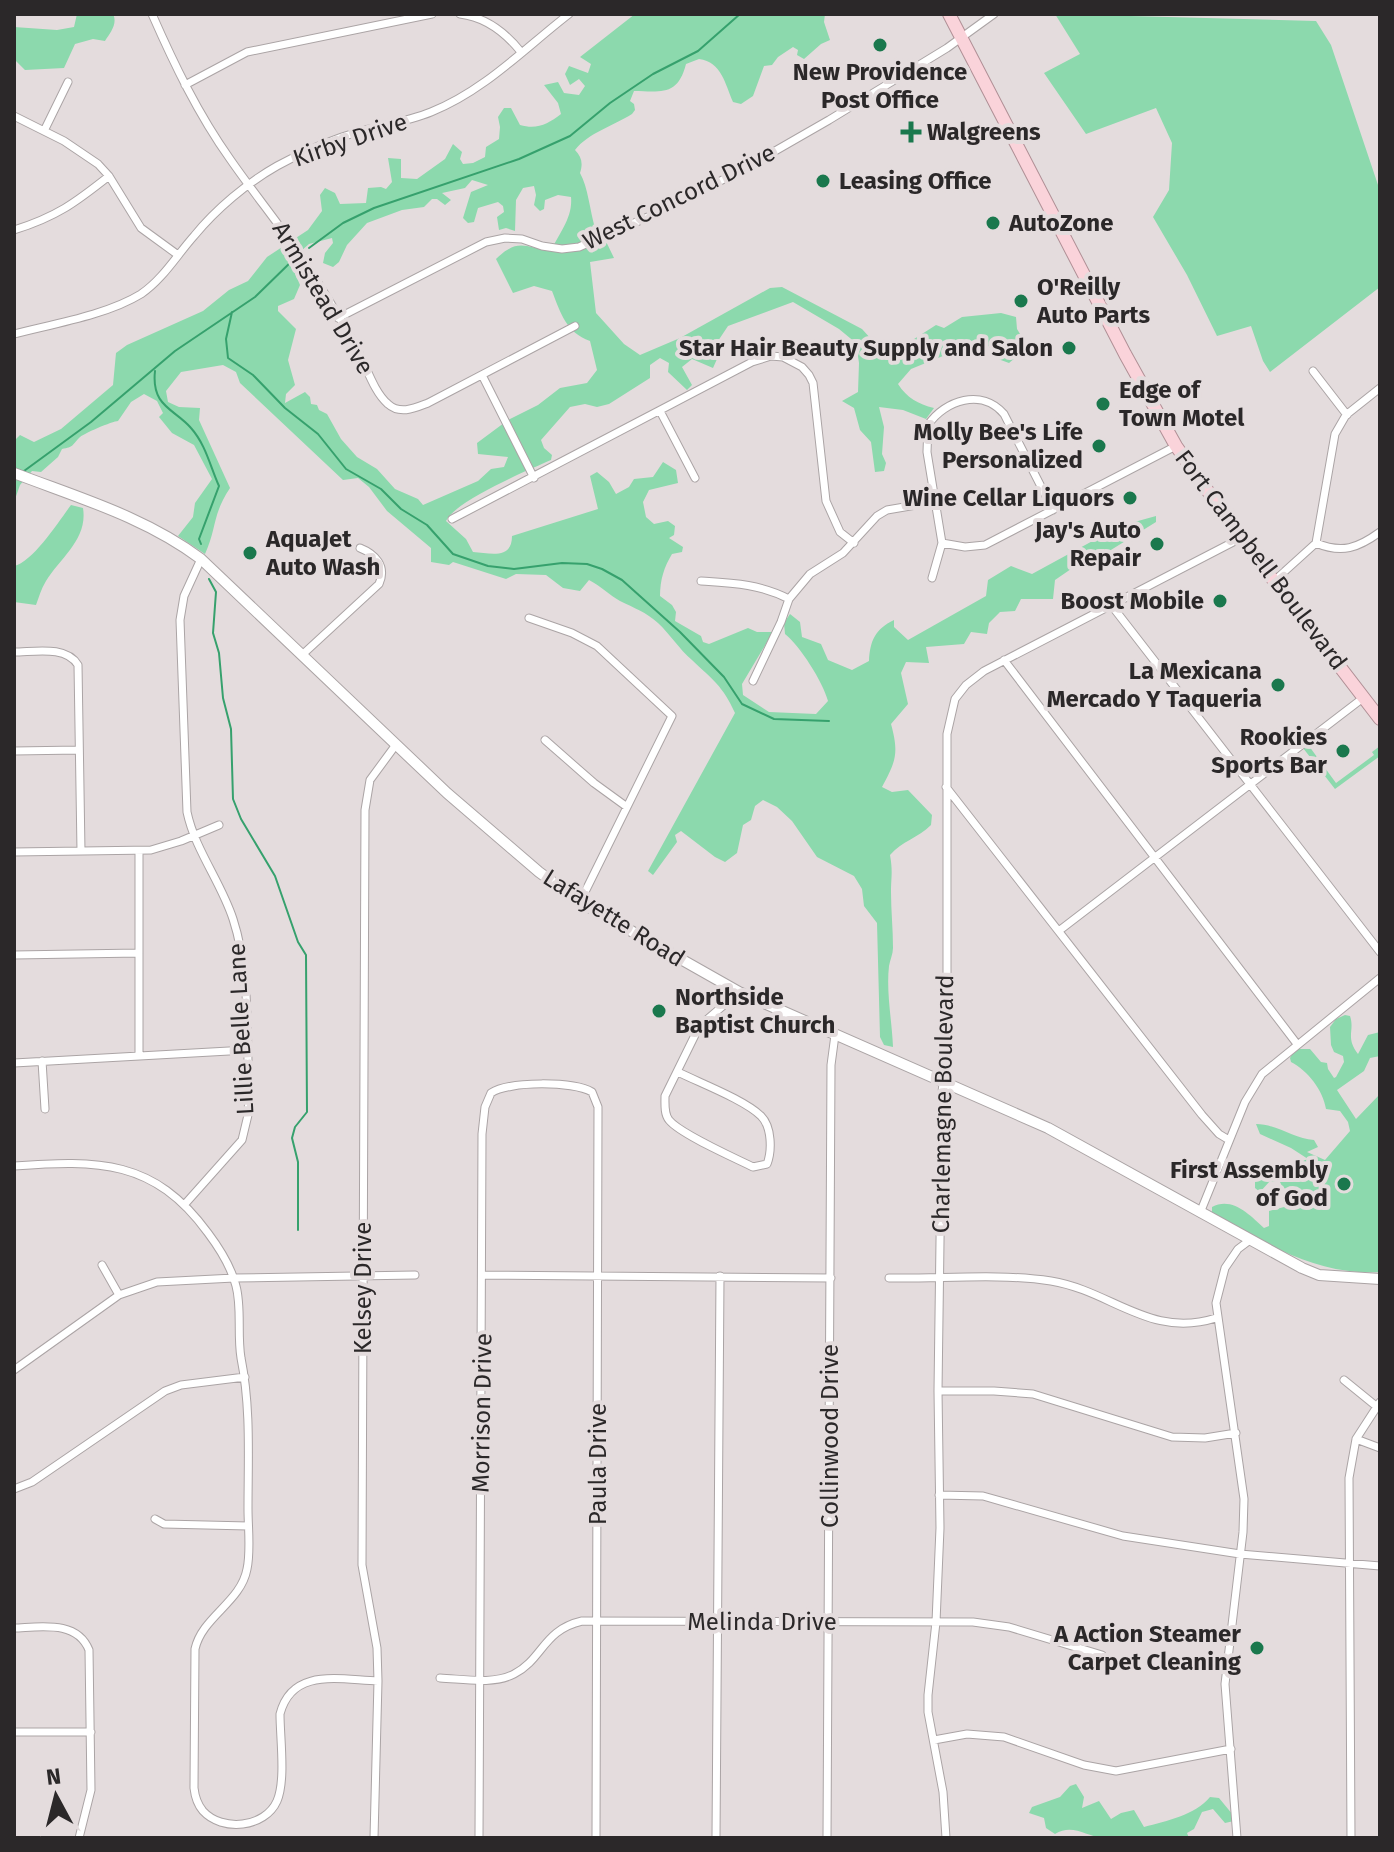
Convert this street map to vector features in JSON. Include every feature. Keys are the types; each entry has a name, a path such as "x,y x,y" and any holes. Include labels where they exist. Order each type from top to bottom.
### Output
{"highway":[{"name":"Fort Campbell Boulevard","path":"949,14 1119,343 1176,446 1241,538 1380,719"}],"main road":[{"name":"Lafayette Road","path":"14,473 144,523 177,541 201,559 395,746 539,872 580,902 739,992 1051,1130 1319,1275 1380,1279"}],"street":[{"name":"Armistead Drive","path":"152,14 185,85 221,147 283,227 389,406 410,410 428,403 575,326"},
{"path":"185,85 247,52 432,14"},
{"path":"460,14 492,25 510,38 521,52"},
{"name":"Kirby Drive","path":"14,334 127,301 149,287 206,223 250,185 305,151 357,132 431,112 458,99 510,63 569,14"},
{"name":"West Concord Drive","path":"338,318 486,242 505,238 562,249 579,247 657,213 829,120 994,14"},
{"path":"44,131 68,82"},
{"path":"14,116 64,141 98,164 109,176 141,228 178,255"},
{"path":"14,230 48,219 109,176"},
{"path":"452,519 762,358 783,357 793,361 809,375 813,383 826,501 840,532 854,543"},
{"path":"1313,371 1347,415"},
{"path":"482,375 534,478"},
{"path":"1274,581 1316,543 1335,434 1347,415 1380,388"},
{"path":"932,578 942,543 926,438 928,425 934,416 950,407 979,399 996,404 1053,510"},
{"path":"660,411 695,478"},
{"path":"942,543 965,547 985,545 1176,446"},
{"path":"753,681 789,599 810,574 843,553 877,516 887,510 934,502"},
{"path":"1316,543 1330,549 1350,550 1380,532"},
{"name":"Charlemagne Boulevard","path":"946,1838 943,1792 928,1712 928,1695 936,1622 939,1495 943,1080 947,1012 947,734 955,699 974,678 1241,538"},
{"path":"302,655 379,584 382,577 380,562 370,552 360,548"},
{"name":"Lillie Belle Lane","path":"185,1204 242,1140 249,1101 239,943 230,910 187,815 180,620 184,596 201,559"},
{"path":"701,581 748,584 789,599"},
{"path":"1112,606 1380,952"},
{"path":"529,618 597,646 672,716 580,902"},
{"path":"14,652 56,652 74,659 79,672 81,851"},
{"path":"1004,660 1297,1044"},
{"path":"1060,930 1363,698"},
{"path":"545,740 627,807"},
{"name":"Kelsey Drive","path":"374,1838 377,1648 362,1565 365,810 370,780 395,746"},
{"path":"14,751 79,750"},
{"path":"946,787 1202,1115 1229,1140"},
{"path":"14,852 139,851 167,846 219,825"},
{"path":"139,851 139,1056"},
{"path":"14,955 139,953"},
{"path":"1200,1213 1245,1102 1262,1074 1380,978"},
{"path":"678,1072 763,1118 769,1135 767,1164 753,1167 670,1121 665,1107 665,1096 703,1023 739,992"},
{"name":"Collinwood Drive","path":"827,1838 831,1065 835,1035"},
{"path":"14,1063 247,1050"},
{"path":"42,1061 45,1109"},
{"name":"Morrison Drive","path":"479,1838 482,1134 485,1107 491,1093 513,1085 576,1086 592,1092"},
{"name":"Paula Drive","path":"592,1092 597,1101 599,1123 596,1838"},
{"path":"14,1166 80,1162 121,1168 152,1181 185,1204 220,1249 234,1278 248,1419 248,1569 237,1592 204,1628 195,1649 194,1788 201,1809 218,1822 242,1824 254,1822 271,1811 280,1789 280,1714 295,1687 304,1682 331,1680 378,1681"},
{"path":"1237,1838 1225,1684 1244,1499 1216,1318 1218,1287 1225,1268 1238,1249 1250,1240"},
{"path":"102,1265 119,1295"},
{"path":"14,1370 119,1295 167,1281 415,1275"},
{"path":"483,1275 831,1278"},
{"path":"716,1838 720,1276"},
{"path":"889,1278 1051,1281 1088,1291 1153,1320 1183,1325 1216,1318"},
{"path":"14,1489 32,1482 165,1391 181,1385 245,1377"},
{"path":"1344,1380 1378,1404 1356,1439 1349,1478 1351,1838"},
{"path":"938,1391 1033,1394 1172,1437 1205,1438 1236,1433"},
{"path":"1356,1439 1380,1448"},
{"path":"939,1495 983,1496 1123,1536 1240,1554 1380,1566"},
{"path":"155,1519 164,1524 248,1526"},
{"name":"Melinda Drive","path":"440,1678 494,1680 514,1674 555,1632 567,1624 582,1621 973,1622 1009,1627 1102,1655"},
{"path":"14,1628 64,1628 76,1632 83,1638 89,1654 91,1790 79,1838"},
{"path":"14,1732 91,1732"},
{"path":"934,1740 967,1734 1004,1737 1084,1765 1116,1771 1231,1749"}],"green space":[{"path":"77,14 113,14 114,25 105,41 93,39 75,44 64,68 25,70 14,59 14,27 57,30 74,27"},
{"path":"635,14 825,14 824,22 830,40 804,59 797,55 798,50 793,47 772,65 764,66 753,96 741,104 733,102 718,69 699,59 686,64 679,81 668,90 634,91 630,101 635,110 632,114 594,134 575,150 581,161 580,173 595,228 600,229 614,258 590,262 596,313 624,344 640,355 680,338 770,288 782,287 862,329 872,340 873,356 898,356 911,341 936,325 944,328 962,317 1001,313 1016,317 1017,329 1028,347 1009,363 998,359 987,344 970,345 911,369 898,384 913,400 934,408 926,419 903,410 879,407 884,427 882,454 886,463 884,471 875,472 871,442 860,430 854,408 842,401 858,392 856,343 839,329 793,302 728,326 714,347 717,359 713,368 692,359 682,367 692,385 687,390 668,372 669,363 660,358 650,365 650,378 609,404 570,407 541,440 552,455 551,460 463,504 446,521 466,539 473,552 504,552 511,544 512,536 598,509 590,476 597,472 609,482 616,494 629,487 634,479 653,477 663,462 676,470 678,483 649,490 643,502 646,517 654,524 668,521 675,526 674,535 669,538 683,547 682,552 672,554 661,585 660,596 672,605 676,612 675,621 709,644 748,628 757,632 773,632 742,684 743,695 769,712 816,714 828,701 810,665 785,634 784,623 790,614 800,622 802,637 821,644 828,660 852,670 869,661 875,636 894,620 894,627 908,640 986,596 988,580 1011,566 1032,574 1120,526 1156,516 1156,522 1055,580 1053,599 1021,599 1015,611 1000,612 989,623 987,634 971,632 964,644 926,647 929,663 906,662 901,673 908,704 891,724 895,757 882,787 892,792 908,790 932,815 931,825 890,855 893,948 888,986 893,1047 884,1045 880,1037 877,923 864,906 862,889 854,876 817,857 792,821 777,807 763,800 755,806 751,820 743,825 737,853 725,862 681,831 675,835 677,842 653,875 648,871 735,713 716,684 658,623 644,613 616,599 589,580 580,591 563,588 546,575 516,574 506,579 453,562 449,565 431,562 431,548 387,511 369,487 358,478 343,480 240,383 236,372 223,365 181,372 166,391 168,402 179,407 200,408 199,420 230,488 220,506 205,554 178,536 193,517 195,503 212,479 194,445 172,433 159,417 163,413 157,401 144,394 131,402 118,421 81,436 71,446 62,449 58,457 41,472 32,471 20,485 14,502 14,441 20,435 34,442 61,429 113,385 116,353 127,345 203,311 229,290 248,281 267,257 308,230 322,211 320,195 325,188 335,193 340,204 366,203 368,188 386,189 392,182 388,158 401,159 401,178 417,179 445,159 453,144 462,152 460,159 463,164 485,157 486,147 499,139 498,117 504,108 511,108 520,125 532,127 552,121 561,114 558,103 544,85 558,82 564,93 579,95 585,86 579,79 570,85 565,74 569,66 588,73 591,64 580,57","holes":["472,180 488,185 471,192 463,218 468,223 474,222 478,208 498,202 504,212 497,217 499,230 506,228 515,231 516,200 523,188 534,186 534,205 540,211 544,209 545,200 558,195 571,197 568,219 551,251 516,246 496,259 513,293 534,286 552,291 570,327 590,341 597,370 587,383 560,388 477,443 478,454 508,457 504,467 491,469 478,481 423,505 418,499 395,489 377,469 357,457 341,439 327,414 311,404 305,392 285,403 286,394 295,385 288,360 296,329 278,311 278,306 294,299 300,285 292,259 309,244 332,238 333,243 325,253 323,263 333,267 367,223 402,210 424,207 432,199 445,205 451,200 442,193 465,188"]},
{"path":"1055,14 1316,21 1331,45 1378,185 1380,287 1270,372 1251,326 1217,336 1187,275 1153,217 1169,190 1172,143 1156,108 1086,134 1044,73 1080,54"},
{"path":"71,505 83,508 81,529 72,547 46,581 36,605 14,602 14,566 37,549"},
{"path":"1309,746 1336,783 1374,755 1372,752 1380,746 1380,756 1335,789 1303,748"},
{"name":"First Assembly of God","path":"1350,1016 1352,1043 1358,1054 1368,1035 1380,1032 1380,1056 1370,1058 1364,1071 1337,1090 1356,1119 1380,1094 1380,1272 1357,1272 1313,1263 1272,1246 1212,1214 1212,1207 1219,1204 1234,1205 1264,1228 1269,1226 1269,1211 1284,1207 1297,1191 1283,1188 1280,1182 1270,1181 1260,1192 1255,1188 1255,1175 1262,1166 1287,1167 1308,1159 1260,1134 1256,1124 1314,1140 1318,1147 1307,1152 1325,1160 1350,1131 1340,1111 1326,1109 1314,1082 1290,1058 1295,1049 1310,1049 1321,1062 1327,1063 1328,1069 1336,1077 1344,1062 1343,1056 1334,1052 1331,1045 1330,1027 1336,1019"},
{"path":"1076,1784 1084,1797 1082,1808 1099,1801 1111,1819 1134,1810 1144,1827 1189,1813 1210,1797 1219,1798 1233,1815 1234,1821 1225,1823 1213,1809 1202,1812 1194,1829 1187,1833 1189,1838 1124,1840 1073,1830 1055,1834 1046,1828 1044,1818 1029,1813 1032,1807 1060,1797"}],"waterway":[{"path":"309,248 343,223 374,208 519,159 570,136 610,103 653,74 698,51 740,14"},
{"path":"24,471 91,422 175,351 255,297 295,258"},
{"path":"232,312 226,339 228,358 253,375 285,408 318,434 346,469 381,489 401,509 427,525 453,554 488,566 514,569 562,563 587,564 602,569 622,580 680,632 724,677 742,704 774,719 829,721"},
{"path":"155,371 160,400 196,435 219,486 199,539 201,544"},
{"path":"209,579 216,592 213,633 231,729 233,799 241,819 275,876 298,942 306,955 307,1112 295,1127 292,1138 298,1162 298,1230"}],"place":[{"name":"New Providence Post Office","path":"880,45"},
{"name":"Walgreens","path":"911,132"},
{"name":"Leasing Office","path":"823,181"},
{"name":"AutoZone","path":"993,223"},
{"name":"O'Reilly Auto Parts","path":"1021,301"},
{"name":"Star Hair Beauty Supply and Salon","path":"1069,348"},
{"name":"Edge of Town Motel","path":"1103,404"},
{"name":"Molly Bee's Life Personalized","path":"1099,446"},
{"name":"Wine Cellar Liquors","path":"1130,498"},
{"name":"Jay's Auto Repair","path":"1157,544"},
{"name":"AquaJet Auto Wash","path":"250,553"},
{"name":"Boost Mobile","path":"1220,601"},
{"name":"La Mexicana Mercado Y Taqueria","path":"1278,685"},
{"name":"Rookies Sports Bar","path":"1343,751"},
{"name":"Northside Baptist Church","path":"659,1011"},
{"name":"First Assembly of God","path":"1344,1184"},
{"name":"A Action Steamer Carpet Cleaning","path":"1257,1648"}]}
